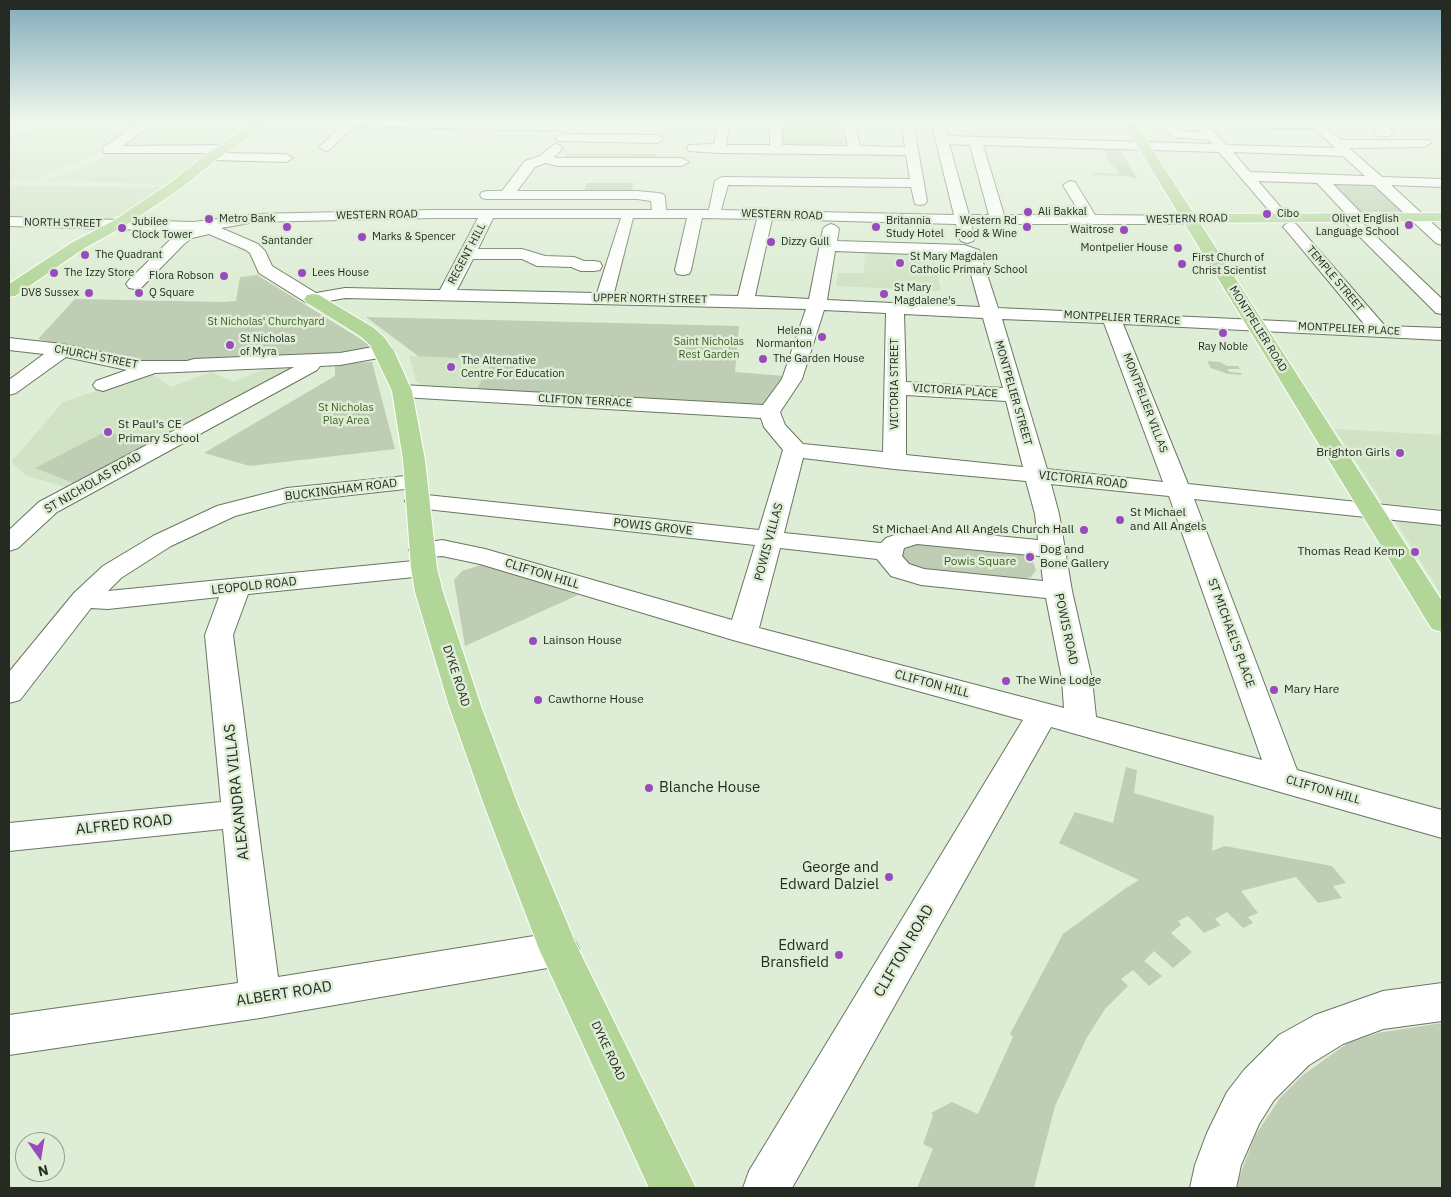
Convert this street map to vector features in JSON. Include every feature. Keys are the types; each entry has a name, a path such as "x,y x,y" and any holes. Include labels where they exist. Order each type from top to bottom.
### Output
{"main road":[{"path":"9,292 102,231 118,224 187,177"},
{"name":"MONTPELIER ROAD","path":"1163,177 1442,623"},
{"path":"1417,217 1442,216"},
{"name":"WESTERN ROAD","path":"1190,220 1287,223 1353,218 1417,217"},
{"name":"DYKE ROAD","path":"313,299 377,341 384,351 402,391 414,460 423,559 429,592 465,706 501,805 559,949 673,1188"}],"street":[{"path":"507,194 520,177"},
{"path":"915,177 916,183 914,199 923,220"},
{"name":"MONTPELIER STREET","path":"952,177 970,249 973,253 1036,475"},
{"path":"986,177 998,220"},
{"name":"TEMPLE STREET","path":"1247,177 1380,331"},
{"path":"1268,177 1439,185"},
{"path":"1372,177 1442,240"},
{"path":"1426,177 1439,185"},
{"path":"1321,179 1353,218 1442,309"},
{"path":"715,208 722,180 916,183"},
{"path":"576,195 582,181 590,181"},
{"path":"1070,185 1091,220"},
{"path":"487,195 576,195 634,188 658,197 660,209 658,214"},
{"path":"720,193 839,196"},
{"name":"WESTERN ROAD","path":"208,228 241,220 266,218 488,214 696,214 765,219 1190,220"},
{"name":"REGENT HILL","path":"446,294 488,214"},
{"path":"683,270 696,214"},
{"path":"745,301 765,219"},
{"path":"604,298 604,266 627,220"},
{"path":"794,450 792,445 774,427 768,412 792,379 817,304 832,223"},
{"name":"NORTH STREET","path":"11,225 118,224 208,228"},
{"path":"135,284 178,241 187,235 208,228"},
{"name":"DYKE ROAD","path":"208,228 257,250 265,269 313,299"},
{"path":"828,246 970,249"},
{"path":"466,254 522,254 538,258 536,261 574,262 581,266 604,266"},
{"name":"UPPER NORTH STREET","path":"313,299 345,293 446,294 745,301 989,311"},
{"name":"VICTORIA STREET","path":"894,462 896,388 895,307"},
{"name":"MONTPELIER TERRACE","path":"989,311 1255,325"},
{"name":"MONTPELIER VILLAS","path":"1111,317 1178,489"},
{"name":"MONTPELIER PLACE","path":"1255,325 1442,334"},
{"name":"CHURCH STREET","path":"9,344 62,350 115,362 152,367 195,368 340,359 384,351"},
{"path":"9,389 62,350"},
{"name":"ST NICHOLAS ROAD","path":"9,543 48,507 310,366 314,360"},
{"path":"103,385 146,371 152,367"},
{"name":"VICTORIA PLACE","path":"896,388 1014,395"},
{"name":"CLIFTON TERRACE","path":"402,391 768,412"},
{"name":"VICTORIA ROAD","path":"794,450 1442,518"},
{"name":"POWIS VILLAS","path":"743,633 794,450"},
{"name":"POWIS ROAD","path":"1036,475 1047,514 1058,591 1077,679 1081,724"},
{"name":"ST MICHAEL'S PLACE","path":"1178,489 1280,766 1280,778"},
{"name":"POWIS GROVE","path":"416,491 770,540 889,552"},
{"name":"BUCKINGHAM ROAD","path":"9,692 84,599 112,572 162,541 226,511 287,495 416,491"},
{"path":"1052,549 910,536 897,541 889,552 890,559 896,567 913,576 1058,591"},
{"name":"CLIFTON HILL","path":"423,559 442,548 485,557 743,633 1043,713 1442,824"},
{"name":"LEOPOLD ROAD","path":"84,599 108,600 237,588 423,559"},
{"name":"ALEXANDRA VILLAS","path":"237,588 219,635 260,999"},
{"name":"CLIFTON ROAD","path":"766,1188 1043,713"},
{"name":"ALFRED ROAD","path":"9,837 239,814"},
{"name":"ALBERT ROAD","path":"9,1035 260,999 559,949"},
{"path":"1213,1188 1218,1165 1243,1108 1259,1085 1294,1050 1330,1029 1383,1010 1442,1002"}],"shaded area":[{"path":"9,177 40,177 34,180 9,179"},
{"path":"57,177 178,177 166,183 45,181"},
{"path":"9,185 162,187 127,211 110,219 9,216"},
{"name":"St Mary Magdalen Catholic Primary School","path":"865,251 933,253 941,291 836,286 838,273 864,273"},
{"name":"The Alternative Centre For Education","path":"409,356 495,360 476,390 420,384 416,380"},
{"name":"St Paul's CE Primary School","path":"288,365 292,372 72,489 27,476 11,462 63,402 151,373 171,387 211,372 234,382 272,366"},
{"name":"Brighton Girls","path":"1335,429 1442,435 1442,509 1383,503"},
{"path":"1394,519 1442,524 1442,596 1417,555"}],"green space":[{"path":"1327,181 1372,182 1407,213 1360,213"},
{"path":"587,183 634,183 631,193 583,193"},
{"name":"St Nicholas' Churchyard","path":"257,275 369,346 358,354 146,364 38,339 75,299 236,301 240,277"},
{"name":"Saint Nicholas Rest Garden","path":"366,317 739,326 735,372 784,376 768,405 476,390 494,360 418,356"},
{"path":"1207,361 1220,362 1227,366 1238,366 1240,369 1227,369 1229,372 1241,373 1242,375 1228,374 1211,368"},
{"name":"St Nicholas Play Area","path":"372,362 395,449 250,466 204,453 335,376 335,363"},
{"path":"107,431 150,446 79,485 35,468"},
{"name":"Powis Square","path":"913,543 1021,553 1032,559 1036,570 1031,577 1016,580 924,570 912,567 902,559 901,551"},
{"path":"487,565 578,595 465,646 454,580 462,571"},
{"path":"1126,767 1137,770 1134,793 1214,816 1212,851 1225,846 1332,866 1346,883 1333,886 1342,898 1318,903 1296,877 1241,891 1258,913 1248,917 1253,923 1243,928 1227,912 1215,919 1221,925 1204,933 1188,916 1178,921 1181,925 1171,933 1192,952 1173,968 1154,951 1144,961 1162,976 1149,986 1133,970 1121,979 1128,986 1105,1009 1086,1039 1055,1106 1034,1188 917,1188 933,1149 923,1144 933,1116 931,1113 952,1102 978,1114 1013,1037 1010,1034 1063,934 1139,880 1059,843 1075,812 1113,823"},
{"path":"1442,1023 1442,1188 1237,1188 1255,1136 1280,1098 1303,1075 1348,1043 1378,1033"}],"place":[{"name":"Ali Bakkal","path":"1028,212"},
{"name":"Cibo","path":"1267,214"},
{"name":"Metro Bank","path":"209,219"},
{"name":"Olivet English Language School","path":"1409,225"},
{"name":"Santander","path":"287,227"},
{"name":"Britannia Study Hotel","path":"876,227"},
{"name":"Western Rd Food & Wine","path":"1027,227"},
{"name":"Jubilee Clock Tower","path":"122,228"},
{"name":"Waitrose","path":"1124,230"},
{"name":"Marks & Spencer","path":"362,237"},
{"name":"Dizzy Gull","path":"771,242"},
{"name":"Montpelier House","path":"1178,248"},
{"name":"The Quadrant","path":"85,255"},
{"name":"St Mary Magdalen Catholic Primary School","path":"900,263"},
{"name":"First Church of Christ Scientist","path":"1182,264"},
{"name":"The Izzy Store","path":"54,273"},
{"name":"Lees House","path":"302,273"},
{"name":"Flora Robson","path":"224,276"},
{"name":"DV8 Sussex","path":"89,293"},
{"name":"Q Square","path":"139,293"},
{"name":"St Mary Magdalene's","path":"884,294"},
{"name":"Ray Noble","path":"1223,333"},
{"name":"Helena Normanton","path":"822,337"},
{"name":"St Nicholas of Myra","path":"230,345"},
{"name":"The Garden House","path":"763,359"},
{"name":"The Alternative Centre For Education","path":"451,367"},
{"name":"St Paul's CE Primary School","path":"108,432"},
{"name":"Brighton Girls","path":"1400,453"},
{"name":"St Michael and All Angels","path":"1120,520"},
{"name":"St Michael And All Angels Church Hall","path":"1084,530"},
{"name":"Thomas Read Kemp","path":"1415,552"},
{"name":"Dog and Bone Gallery","path":"1030,557"},
{"name":"Lainson House","path":"533,641"},
{"name":"The Wine Lodge","path":"1006,681"},
{"name":"Mary Hare","path":"1274,690"},
{"name":"Cawthorne House","path":"538,700"},
{"name":"Blanche House","path":"649,788"},
{"name":"George and Edward Dalziel","path":"889,877"},
{"name":"Edward Bransfield","path":"839,955"}]}
